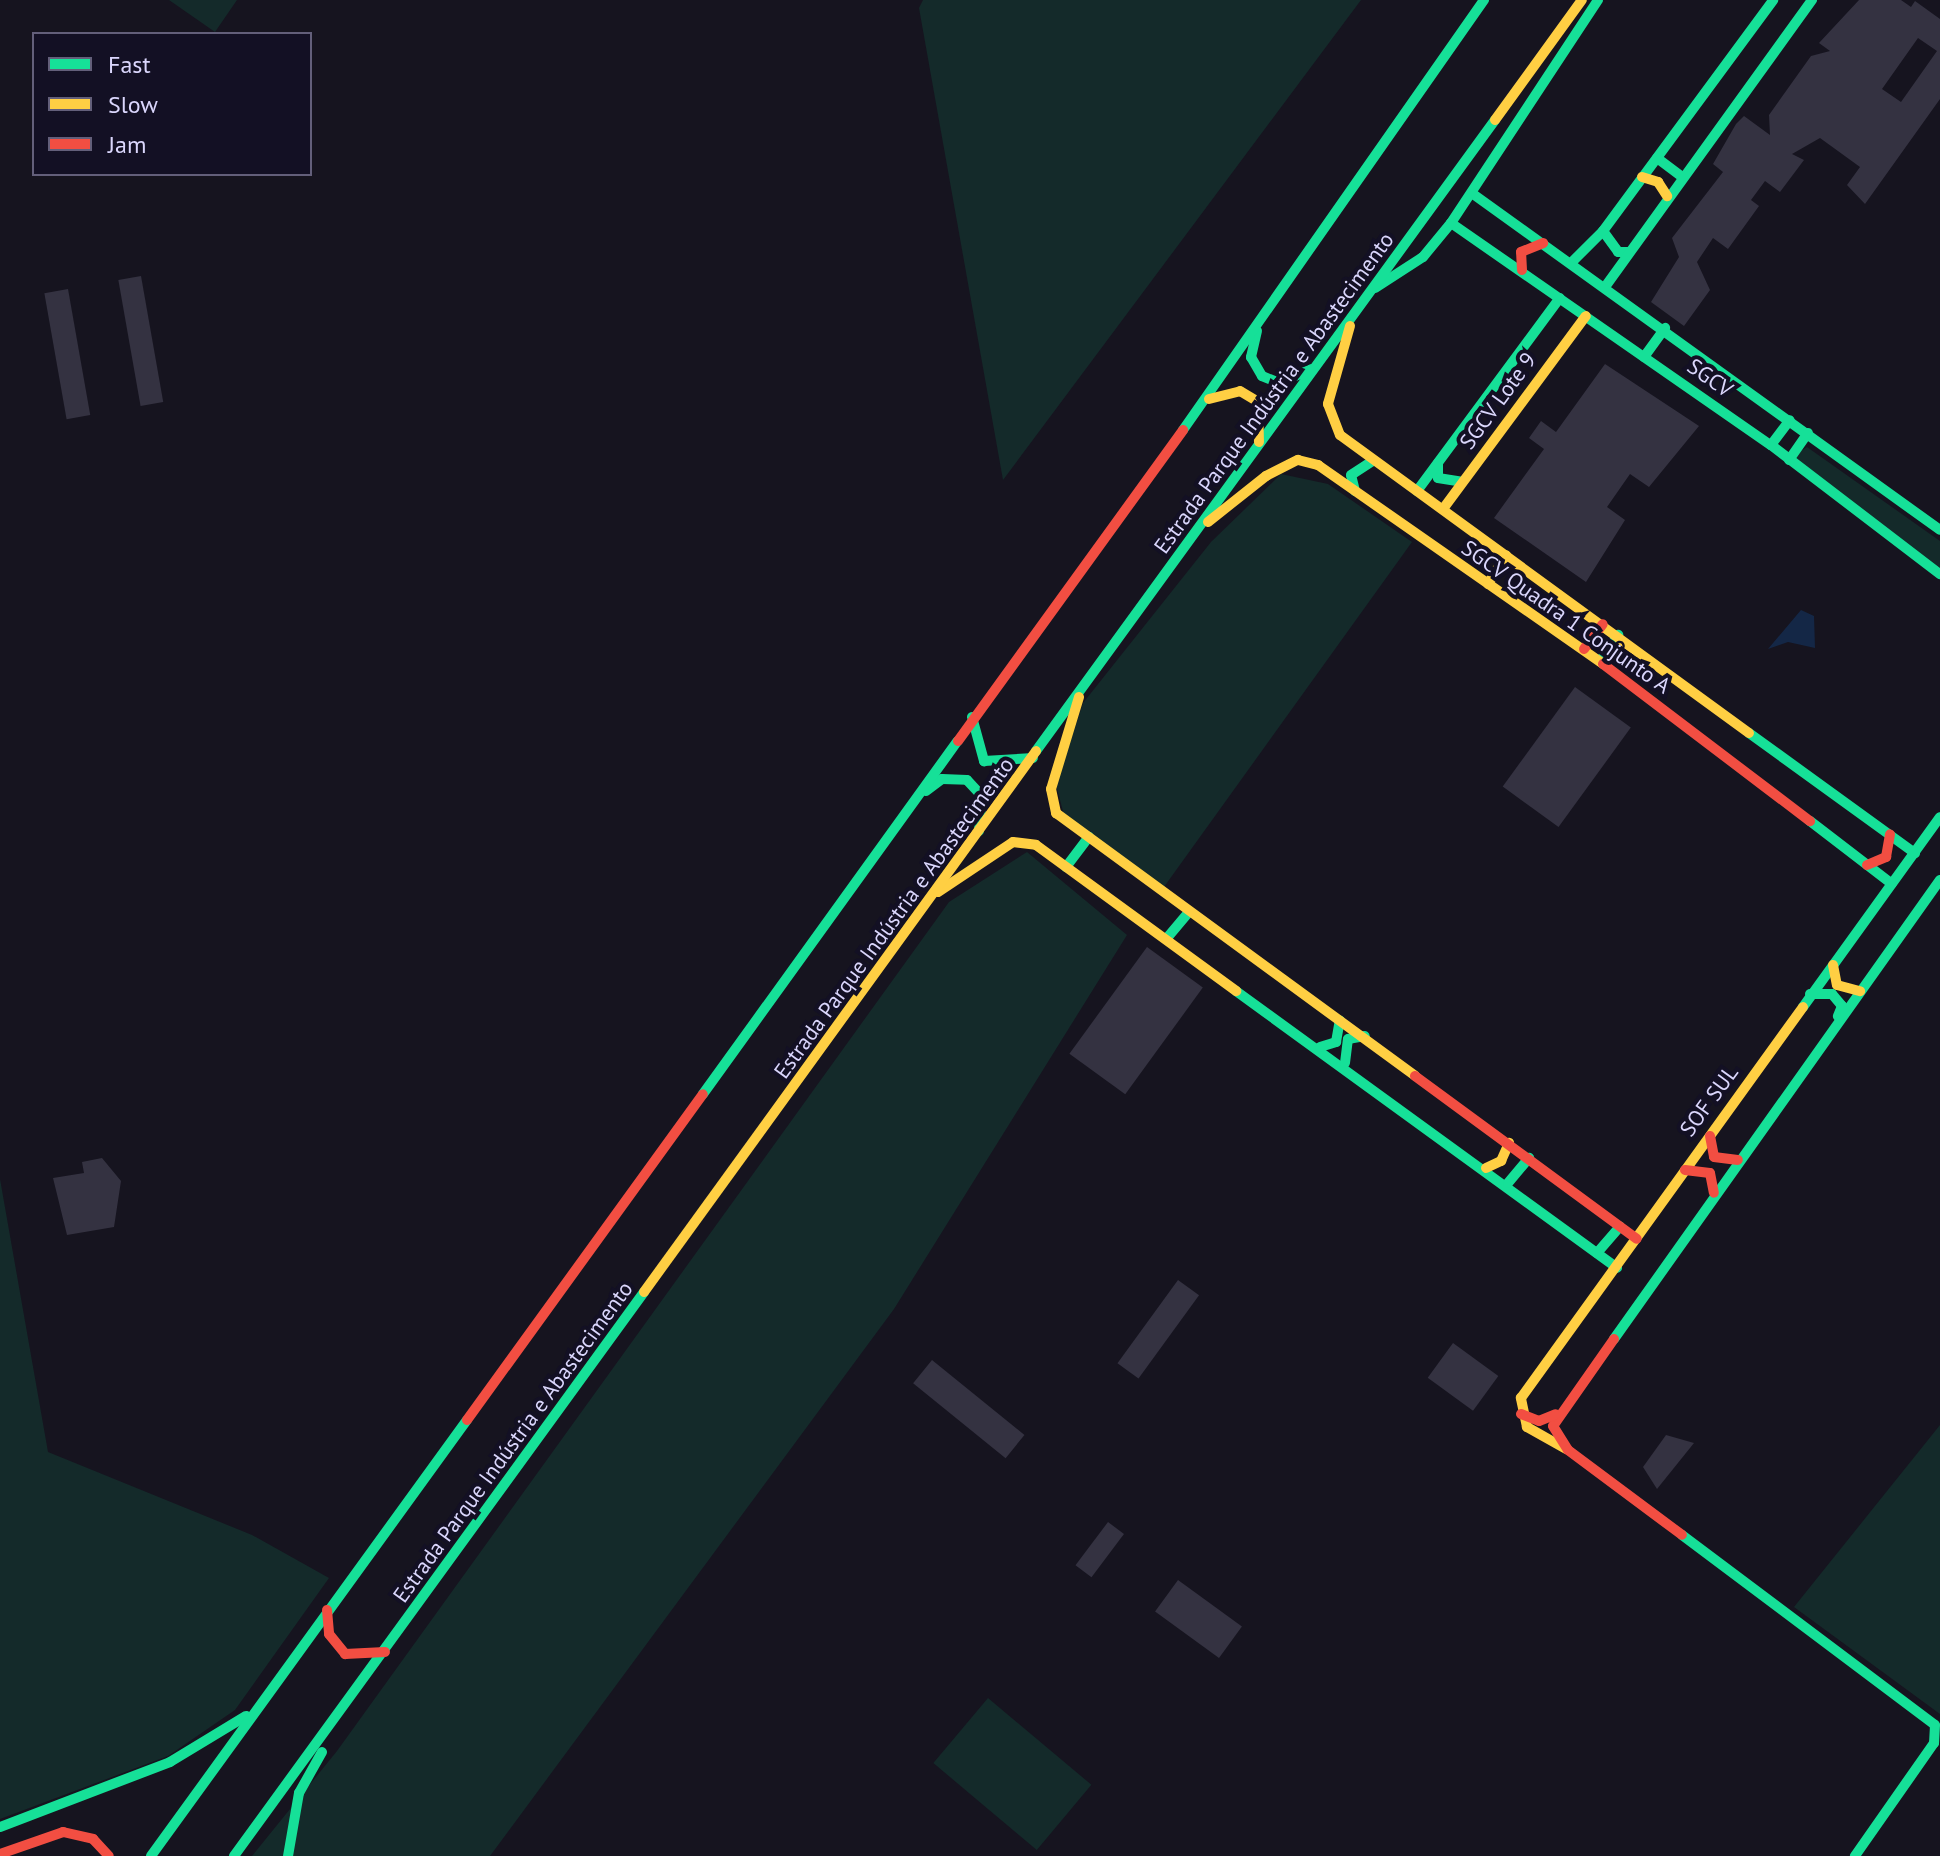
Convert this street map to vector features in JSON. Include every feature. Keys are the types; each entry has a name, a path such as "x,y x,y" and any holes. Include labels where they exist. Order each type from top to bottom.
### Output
{"main road":[{"path":"151,1856 972,716 1202,404 1483,0"},
{"name":"Estrada Parque Indústria e Abastecimento","path":"234,1856 367,1679 1033,758 1208,522 1582,0"},
{"path":"1373,288 1423,257 1451,223 1473,194 1598,0"},
{"path":"1571,263 1603,231 1773,0"},
{"path":"1605,287 1681,176 1812,0"},
{"path":"1657,158 1681,176"},
{"path":"1642,177 1658,182 1667,196"},
{"name":"SGCV","path":"1473,194 1665,328 1940,530"},
{"name":"SGCV","path":"1451,223 1771,445 1940,574"},
{"path":"1603,231 1618,252 1629,252"},
{"path":"1522,270 1521,252 1543,243"},
{"name":"SGCV Lote 9","path":"1417,491 1560,298"},
{"name":"SGCV Quadra 1 Conjunto A","path":"1354,315 1328,404 1334,428 1915,853"},
{"name":"SGCV Lote 9","path":"1443,509 1586,316"},
{"path":"1259,323 1251,357 1262,376 1293,380 1322,360"},
{"path":"1644,357 1665,328"},
{"path":"1202,404 1221,391 1258,402 1264,421 1257,450"},
{"path":"1771,445 1790,420"},
{"path":"1789,460 1808,433"},
{"name":"SGCV Quadra 1 Conjunto A","path":"1208,522 1298,460 1355,491 1584,649 1892,884"},
{"path":"1355,491 1351,475 1374,460"},
{"path":"1438,463 1438,478 1450,486 1463,482"},
{"path":"1488,584 1506,555"},
{"path":"1584,649 1603,624"},
{"path":"1600,661 1618,635"},
{"path":"1079,697 1051,789 1056,813 1189,912 1365,1036 1637,1239"},
{"path":"972,716 973,742 984,761 1033,758"},
{"path":"914,800 942,779 967,780 982,796 978,835"},
{"name":"SOF SUL","path":"1519,1412 1521,1398 1940,817"},
{"path":"1867,865 1886,857 1890,834"},
{"path":"1066,867 1089,837"},
{"path":"936,893 1013,842 1036,845 1345,1063 1617,1268"},
{"path":"1568,1450 1553,1433 1556,1414 1940,880"},
{"path":"1167,938 1189,912"},
{"path":"1833,965 1837,985 1860,991"},
{"path":"1810,994 1838,1001 1836,1022"},
{"path":"1320,1047 1336,1042 1340,1020"},
{"path":"1345,1063 1348,1039 1365,1036"},
{"path":"1710,1134 1714,1157 1740,1158"},
{"path":"1486,1168 1501,1161 1509,1143"},
{"path":"1508,1183 1529,1158"},
{"path":"1685,1170 1710,1173 1714,1193"},
{"path":"1597,1253 1620,1227"},
{"path":"1519,1412 1533,1421 1556,1414"},
{"path":"1519,1412 1536,1434 1568,1450 1935,1725 1934,1743 1855,1856"},
{"path":"327,1610 329,1634 345,1654 385,1652"},
{"path":"288,1856 299,1793 367,1679"},
{"path":"0,1827 170,1762 256,1709"},
{"path":"0,1854 63,1832 93,1839 109,1856"}],"green space":[{"path":"169,0 237,0 215,32"},
{"path":"923,0 1361,0 1003,480 919,8"},
{"path":"1807,447 1940,541 1940,572 1793,456"},
{"path":"1281,474 1328,484 1412,542 1164,887 1064,815 1056,785 1083,703 1211,542"},
{"path":"1027,852 1127,935 894,1309 490,1856 252,1856 337,1751 949,902"},
{"path":"0,1179 48,1452 252,1535 329,1578 235,1710 168,1756 0,1819"},
{"path":"1940,1425 1940,1714 1794,1607"},
{"path":"988,1698 1091,1785 1037,1850 933,1763"}],"water":[{"path":"1801,610 1814,616 1815,648 1788,642 1768,649"}],"building":[{"path":"1859,0 1901,0 1911,7 1915,1 1940,19 1940,99 1865,204 1847,185 1860,167 1820,138 1792,154 1804,160 1780,192 1765,181 1751,200 1759,206 1728,249 1713,238 1697,262 1710,290 1684,326 1651,302 1679,257 1672,238 1723,172 1713,164 1736,124 1744,116 1770,135 1769,115 1811,56 1830,51 1819,43","holes":["1918,38 1937,51 1901,102 1882,89"]},
{"path":"141,276 163,402 141,406 118,280"},
{"path":"68,289 90,415 67,419 44,293"},
{"path":"1605,364 1699,426 1649,487 1630,474 1607,507 1625,520 1586,582 1494,518 1544,449 1529,438 1541,421 1556,432"},
{"path":"1575,687 1631,728 1559,827 1503,787"},
{"path":"1147,947 1203,988 1125,1094 1069,1054"},
{"path":"102,1158 121,1181 114,1227 67,1235 53,1178 84,1173 82,1162"},
{"path":"1178,1280 1199,1295 1138,1379 1117,1363"},
{"path":"1453,1343 1498,1376 1473,1411 1428,1378"},
{"path":"932,1360 1024,1435 1006,1458 913,1383"},
{"path":"1666,1435 1694,1443 1657,1489 1643,1467"},
{"path":"1108,1522 1124,1534 1091,1577 1076,1565"},
{"path":"1178,1580 1242,1626 1219,1658 1155,1612"}],"traffic: fast":[{"path":"1183,430 1484,0"},
{"path":"1375,288 1423,257 1451,223 1598,0"},
{"path":"1571,263 1603,231 1773,0"},
{"path":"1605,287 1812,0"},
{"path":"1036,751 1495,120"},
{"path":"1657,158 1681,176"},
{"path":"1473,194 1940,530"},
{"path":"1451,223 1771,445 1940,574"},
{"path":"1603,231 1618,252 1629,252"},
{"path":"1417,491 1560,298"},
{"path":"1644,357 1665,328"},
{"path":"1257,331 1251,357 1262,376 1279,383 1312,369"},
{"path":"1771,445 1790,420"},
{"path":"1789,460 1808,433"},
{"path":"1355,491 1351,475 1374,460"},
{"path":"1438,463 1438,478 1462,482"},
{"path":"1600,661 1618,635"},
{"path":"972,717 984,761 1033,758"},
{"path":"1749,733 1915,853"},
{"path":"703,1094 958,741"},
{"path":"926,791 942,779 967,780 982,796 979,831"},
{"path":"1803,1007 1940,817"},
{"path":"1810,821 1892,884"},
{"path":"1066,867 1089,837"},
{"path":"1614,1339 1940,880"},
{"path":"1167,938 1189,912"},
{"path":"1236,991 1617,1268"},
{"path":"1810,994 1832,994 1842,1006 1838,1016"},
{"path":"1320,1047 1336,1042 1340,1020"},
{"path":"1345,1063 1348,1039 1365,1036"},
{"path":"1508,1183 1529,1158"},
{"path":"1597,1253 1620,1227"},
{"path":"234,1856 644,1292"},
{"path":"151,1856 467,1420"},
{"path":"1682,1535 1935,1725 1934,1743 1855,1856"},
{"path":"0,1827 170,1762 246,1716"},
{"path":"288,1856 299,1793 322,1752"}],"traffic: slow":[{"path":"1495,120 1582,0"},
{"path":"1642,177 1658,182 1667,196"},
{"path":"1443,509 1586,316"},
{"path":"1350,326 1328,404 1340,435 1749,733"},
{"path":"1209,399 1240,391 1258,402 1259,442"},
{"path":"1208,522 1266,476 1298,460 1318,465 1603,664"},
{"path":"1488,584 1506,555"},
{"path":"1079,697 1051,789 1056,813 1415,1076"},
{"path":"644,1292 1036,751"},
{"path":"938,892 1013,842 1036,845 1236,991"},
{"path":"1833,965 1837,985 1860,991"},
{"path":"1566,1449 1527,1427 1521,1398 1803,1007"},
{"path":"1486,1168 1501,1161 1509,1143"}],"traffic: jam":[{"path":"1522,270 1521,252 1543,243"},
{"path":"958,741 1183,430"},
{"path":"1584,649 1603,624"},
{"path":"1603,664 1810,821"},
{"path":"1867,865 1886,857 1890,834"},
{"path":"1415,1076 1637,1239"},
{"path":"467,1420 703,1094"},
{"path":"1710,1136 1714,1157 1738,1160"},
{"path":"1685,1170 1710,1173 1714,1193"},
{"path":"1614,1339 1553,1426 1568,1450 1682,1535"},
{"path":"1521,1414 1539,1421 1556,1414"},
{"path":"327,1610 329,1634 345,1654 385,1652"},
{"path":"0,1854 63,1832 93,1839 109,1856"}]}
